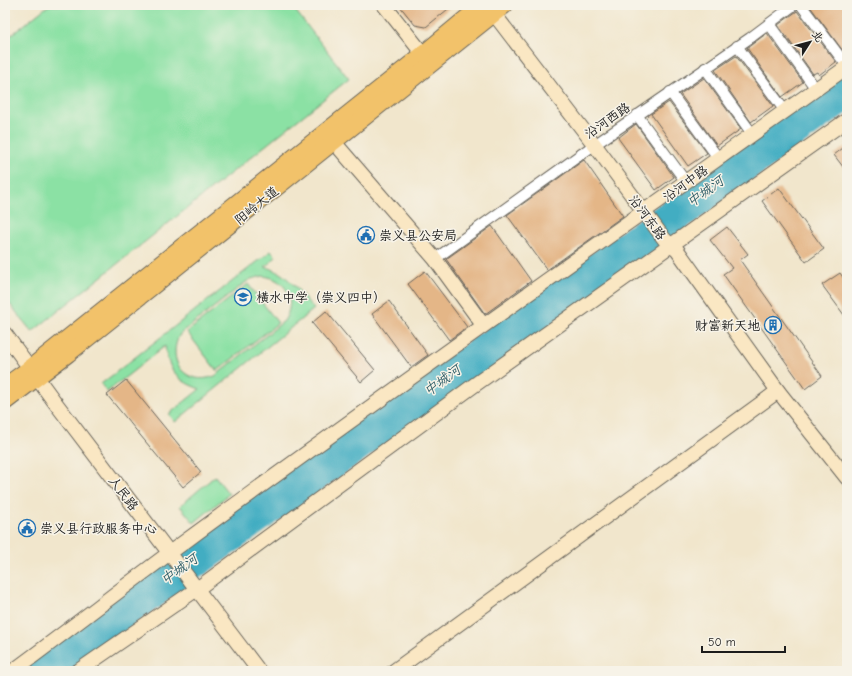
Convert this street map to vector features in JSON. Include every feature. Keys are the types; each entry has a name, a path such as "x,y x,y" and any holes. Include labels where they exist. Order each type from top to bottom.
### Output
{"main road":[{"name":"阳岭大道","path":"5,402 34,373 423,54 492,7"},
{"name":"阳岭大道","path":"5,386 34,373 334,142 492,7"}],"street":[{"path":"384,5 423,54"},
{"name":"沿河西路","path":"435,258 594,144 769,24 794,5"},
{"path":"802,5 847,67"},
{"name":"沿河东路","path":"492,7 668,244 847,120"},
{"path":"769,24 816,89"},
{"path":"737,46 785,111"},
{"name":"沿河中路","path":"13,671 172,556 483,325 646,216 686,182 847,67"},
{"path":"705,68 753,135"},
{"path":"670,92 719,159"},
{"path":"636,115 686,182"},
{"path":"334,142 435,258 483,325"},
{"path":"78,671 193,584 473,386 668,244 677,250 778,391 847,478"},
{"name":"人民路","path":"5,334 259,671"},
{"path":"394,671 778,391"}],"green space":[{"path":"49,5 291,5 349,79 32,332 5,298 5,40"},
{"path":"271,251 276,257 265,267 280,273 287,278 314,309 175,422 169,414 200,389 185,382 175,374 168,362 165,346 107,392 101,384","holes":["263,276 271,278 284,286 289,298 290,306 284,321 215,376 195,378 187,375 181,369 175,354 176,344 180,334 246,282"]},
{"path":"248,284 278,323 217,371 187,332"},
{"path":"215,476 229,494 194,523 180,506"}],"building":[{"path":"399,5 453,5 426,27 415,25"},
{"path":"809,5 847,5 846,55"},
{"path":"797,11 836,62 819,75 817,72 813,74 778,25"},
{"path":"767,33 803,82 782,97 747,48"},
{"path":"736,56 773,106 751,122 715,70"},
{"path":"704,78 741,129 717,146 680,94"},
{"path":"669,102 707,153 688,166 651,114"},
{"path":"636,124 674,177 656,190 618,138"},
{"path":"847,145 847,172 834,155"},
{"path":"584,160 623,216 547,270 507,215"},
{"path":"779,188 824,249 806,262 762,201"},
{"path":"492,226 531,281 485,314 446,259"},
{"name":"财富新天地","path":"727,227 748,254 740,260 822,376 805,389 723,274 732,268 710,240"},
{"path":"425,271 467,327 449,340 408,284"},
{"path":"840,273 847,283 847,319 822,285"},
{"path":"389,301 428,355 411,367 372,314"},
{"path":"326,311 375,370 361,382 312,323"},
{"path":"126,380 201,472 183,487 107,395"}],"waterway":[{"name":"中城河","path":"26,671 847,81"},
{"name":"中城河","path":"54,671 847,101"}],"place":[{"name":"崇义县公安局","path":"366,235"},
{"name":"横水中学（崇义四中）","path":"243,297"},
{"name":"财富新天地","path":"773,325"},
{"name":"崇义县行政服务中心","path":"27,528"}]}
